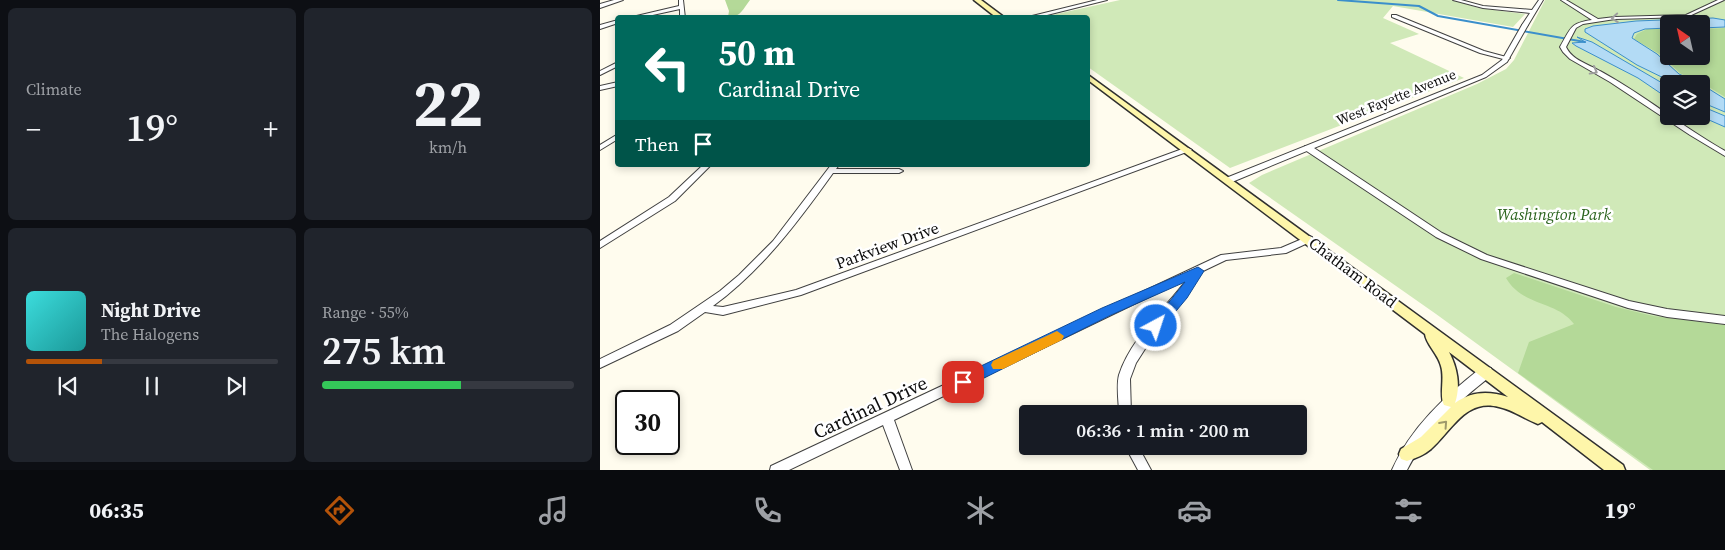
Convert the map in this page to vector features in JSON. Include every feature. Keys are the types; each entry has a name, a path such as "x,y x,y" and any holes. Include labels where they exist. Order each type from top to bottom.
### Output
{"main road":[{"path":"977,0 998,15"},
{"name":"Chatham Road","path":"1090,78 1309,239 1617,470"},
{"path":"1424,326 1442,350 1450,369 1452,386 1449,401"},
{"path":"1406,454 1423,447 1462,407 1479,398 1495,399 1515,406 1560,428"}],"street":[{"path":"600,6 620,0"},
{"path":"681,0 683,15"},
{"path":"1039,15 1104,0"},
{"path":"1455,0 1483,7 1532,12"},
{"name":"West Fayette Avenue","path":"1229,180 1497,69 1507,58 1540,0"},
{"path":"1563,0 1596,20"},
{"path":"1722,0 1687,16 1596,20 1576,25 1567,38 1563,49 1572,58 1621,85 1689,133 1725,154"},
{"path":"644,15 682,7"},
{"path":"1394,16 1482,52 1507,58"},
{"path":"600,27 615,22"},
{"path":"600,73 615,66"},
{"path":"600,88 615,85"},
{"path":"600,148 615,138"},
{"path":"1308,148 1439,235 1484,257 1628,304 1667,314 1725,320"},
{"name":"Parkview Drive","path":"703,308 724,311 798,293 1188,150"},
{"path":"600,245 672,199 706,167"},
{"path":"600,364 658,336 734,286 756,267 777,244 833,168 899,171"},
{"name":"Cardinal Drive","path":"776,470 1224,257 1283,251 1309,239"},
{"path":"1125,405 1124,376 1139,349 1182,295 1198,271"},
{"path":"1399,470 1419,433 1449,401 1486,372"},
{"path":"887,418 906,470"},
{"path":"1137,455 1145,470"}],"green space":[{"path":"725,0 750,0 737,15 728,15 729,11"},
{"path":"1120,0 1452,0 1479,8 1525,14 1513,27 1393,6 1383,18 1419,34 1390,43 1464,78 1230,168 1090,68 1090,15 1052,15"},
{"name":"Washington Park","path":"1545,0 1725,0 1725,470 1650,470 1436,314 1249,183 1262,175 1477,84 1506,69 1514,60"},
{"path":"1725,28 1725,97 1710,88 1710,75 1683,75 1672,65 1710,65 1710,29"},
{"path":"1647,29 1660,29 1660,54 1634,39 1637,34"},
{"path":"1514,273 1616,307 1653,316 1725,325 1725,470 1653,470 1518,373 1529,342 1574,324 1567,316 1521,294 1506,278"}],"water":[{"path":"1710,18 1725,20 1725,27 1710,28"},
{"path":"1660,20 1660,28 1645,29 1634,33 1632,38 1660,57 1660,65 1669,65 1681,75 1660,76 1637,65 1585,32 1585,29 1593,26"},
{"path":"1577,37 1592,42 1660,82 1660,93 1638,78 1572,43 1585,42"},
{"path":"1710,90 1725,99 1725,112 1710,106"},
{"path":"1710,110 1725,116 1725,127 1710,120"}],"waterway":[{"path":"1338,0 1419,6 1438,16 1585,42"}],"slow traffic":[{"path":"998,365 1057,336"}],"route":[{"path":"963,382 1106,312 1198,271 1182,295 1156,326"}]}
